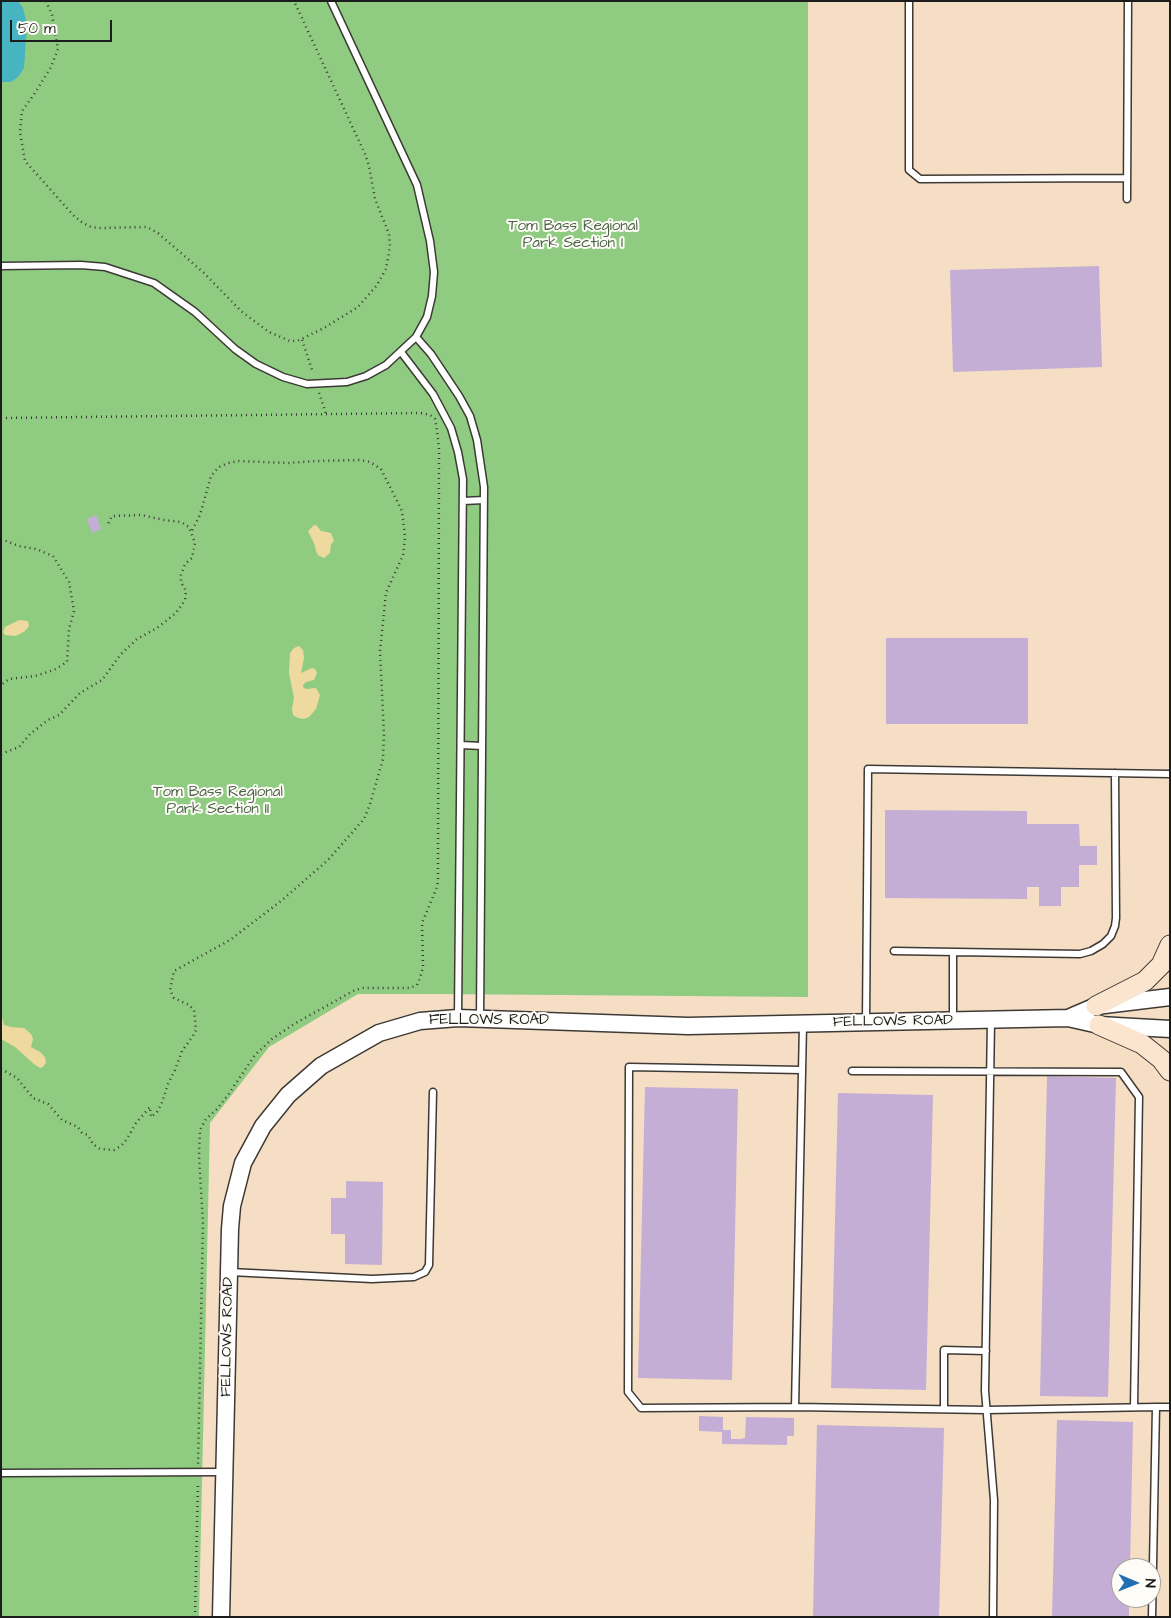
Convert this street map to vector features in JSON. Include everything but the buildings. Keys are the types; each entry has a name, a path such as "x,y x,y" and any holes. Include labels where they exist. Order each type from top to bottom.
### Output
{"main road":[{"path":"1096,1006 1145,981 1161,965 1170,945"},
{"path":"1099,1025 1142,1044 1161,1059 1170,1071"}],"street":[{"name":"FELLOWS ROAD","path":"1068,1018 1096,1006 1170,997"},
{"name":"FELLOWS ROAD","path":"221,1617 229,1272 231,1221 237,1184 243,1163 263,1126 279,1105 321,1066 379,1033 420,1021 458,1018 688,1026 1068,1018 1099,1025 1170,1029"}],"lane":[{"path":"1,266 82,265 105,267 154,283 195,312 235,349 256,364 283,377 307,384 347,382 366,376 386,365 416,337 428,310 432,296 434,272 430,241 417,185 330,1"},
{"path":"909,1 909,170 920,179 1127,178"},
{"path":"1126,199 1128,1"},
{"path":"416,337 431,354 460,396 470,416 478,449 484,488 480,1019"},
{"path":"401,352 433,394 452,428 463,479 458,1018"},
{"path":"463,500 484,500"},
{"path":"461,745 482,746"},
{"path":"866,1022 868,769 1170,774"},
{"path":"894,951 1080,954 1091,951 1103,944 1111,936 1116,918 1115,772"},
{"path":"953,952 953,1021"},
{"path":"991,1020 985,1391 994,1500 993,1617"},
{"path":"795,1407 803,1024"},
{"path":"802,1070 628,1067 628,1392 641,1408 795,1407 987,1410 1170,1407"},
{"path":"852,1072 1121,1072 1139,1097 1134,1407"},
{"path":"229,1272 372,1279 414,1277 425,1272 429,1264 433,1092"},
{"path":"944,1409 944,1350 986,1351"},
{"path":"1152,1617 1156,1407"},
{"path":"1,1473 224,1472"}],"path":[{"path":"46,1 52,15 58,48 51,67 22,111 20,132 26,160 74,216 83,223 91,227 100,228 148,227 158,233 204,273 241,311 269,332 290,341 297,341 324,328 358,307 377,285 386,269 390,246 389,234 375,199 365,154 294,1"},
{"path":"1,418 421,413 430,415 435,419 437,430 439,448 438,881 422,923 423,967 417,985 410,988 363,988 355,990 294,1024 272,1039 255,1055 228,1095 206,1119 200,1130 199,1156 203,1224 195,1617"},
{"path":"1,1069 17,1078 33,1098 48,1104 62,1120 78,1127 100,1149 114,1150 121,1146 136,1123 150,1107 151,1117 157,1112 168,1084 176,1070 182,1051 196,1030 194,1010 174,998 170,990 174,971 230,940 281,901 328,860 364,819 370,804 383,759 380,651 386,593 403,555 405,537 402,511 381,469 370,462 360,460 288,463 239,461 228,463 219,467 211,476 200,515 191,533"},
{"path":"1,754 19,748 30,734 58,715 80,693 102,680 122,654 137,639 157,628 176,613 185,600 186,591 181,575 185,564 192,558 195,543 189,527 181,522 141,515 112,516 108,524"},
{"path":"1,539 53,556 69,582 74,611 69,629 67,662 54,670 34,676 9,679 1,685"}],"green space":[{"path":"1,1 808,1 808,997 358,994 269,1047 210,1123 199,1617 1,1617"}],"sand":[{"path":"316,525 321,531 331,533 334,541 331,544 330,553 324,558 318,555 308,531"},
{"path":"19,620 28,621 29,626 25,631 16,636 5,635 3,632 5,627"},
{"path":"299,646 303,650 304,658 301,673 312,668 317,673 314,680 306,682 303,687 306,689 316,688 320,695 316,709 309,717 304,719 293,715 294,698 289,673 290,653"},
{"path":"1,1013 4,1025 24,1028 31,1034 33,1039 31,1047 45,1057 46,1063 43,1067 40,1068 34,1064 15,1047 1,1039"}],"water":[{"path":"1,1 18,1 23,8 27,24 24,68 18,77 11,82 1,82"}],"park label":[{"name":"Tom Bass Regional Park Section I","path":"573,236"},
{"name":"Tom Bass Regional Park Section II","path":"218,802"}]}
